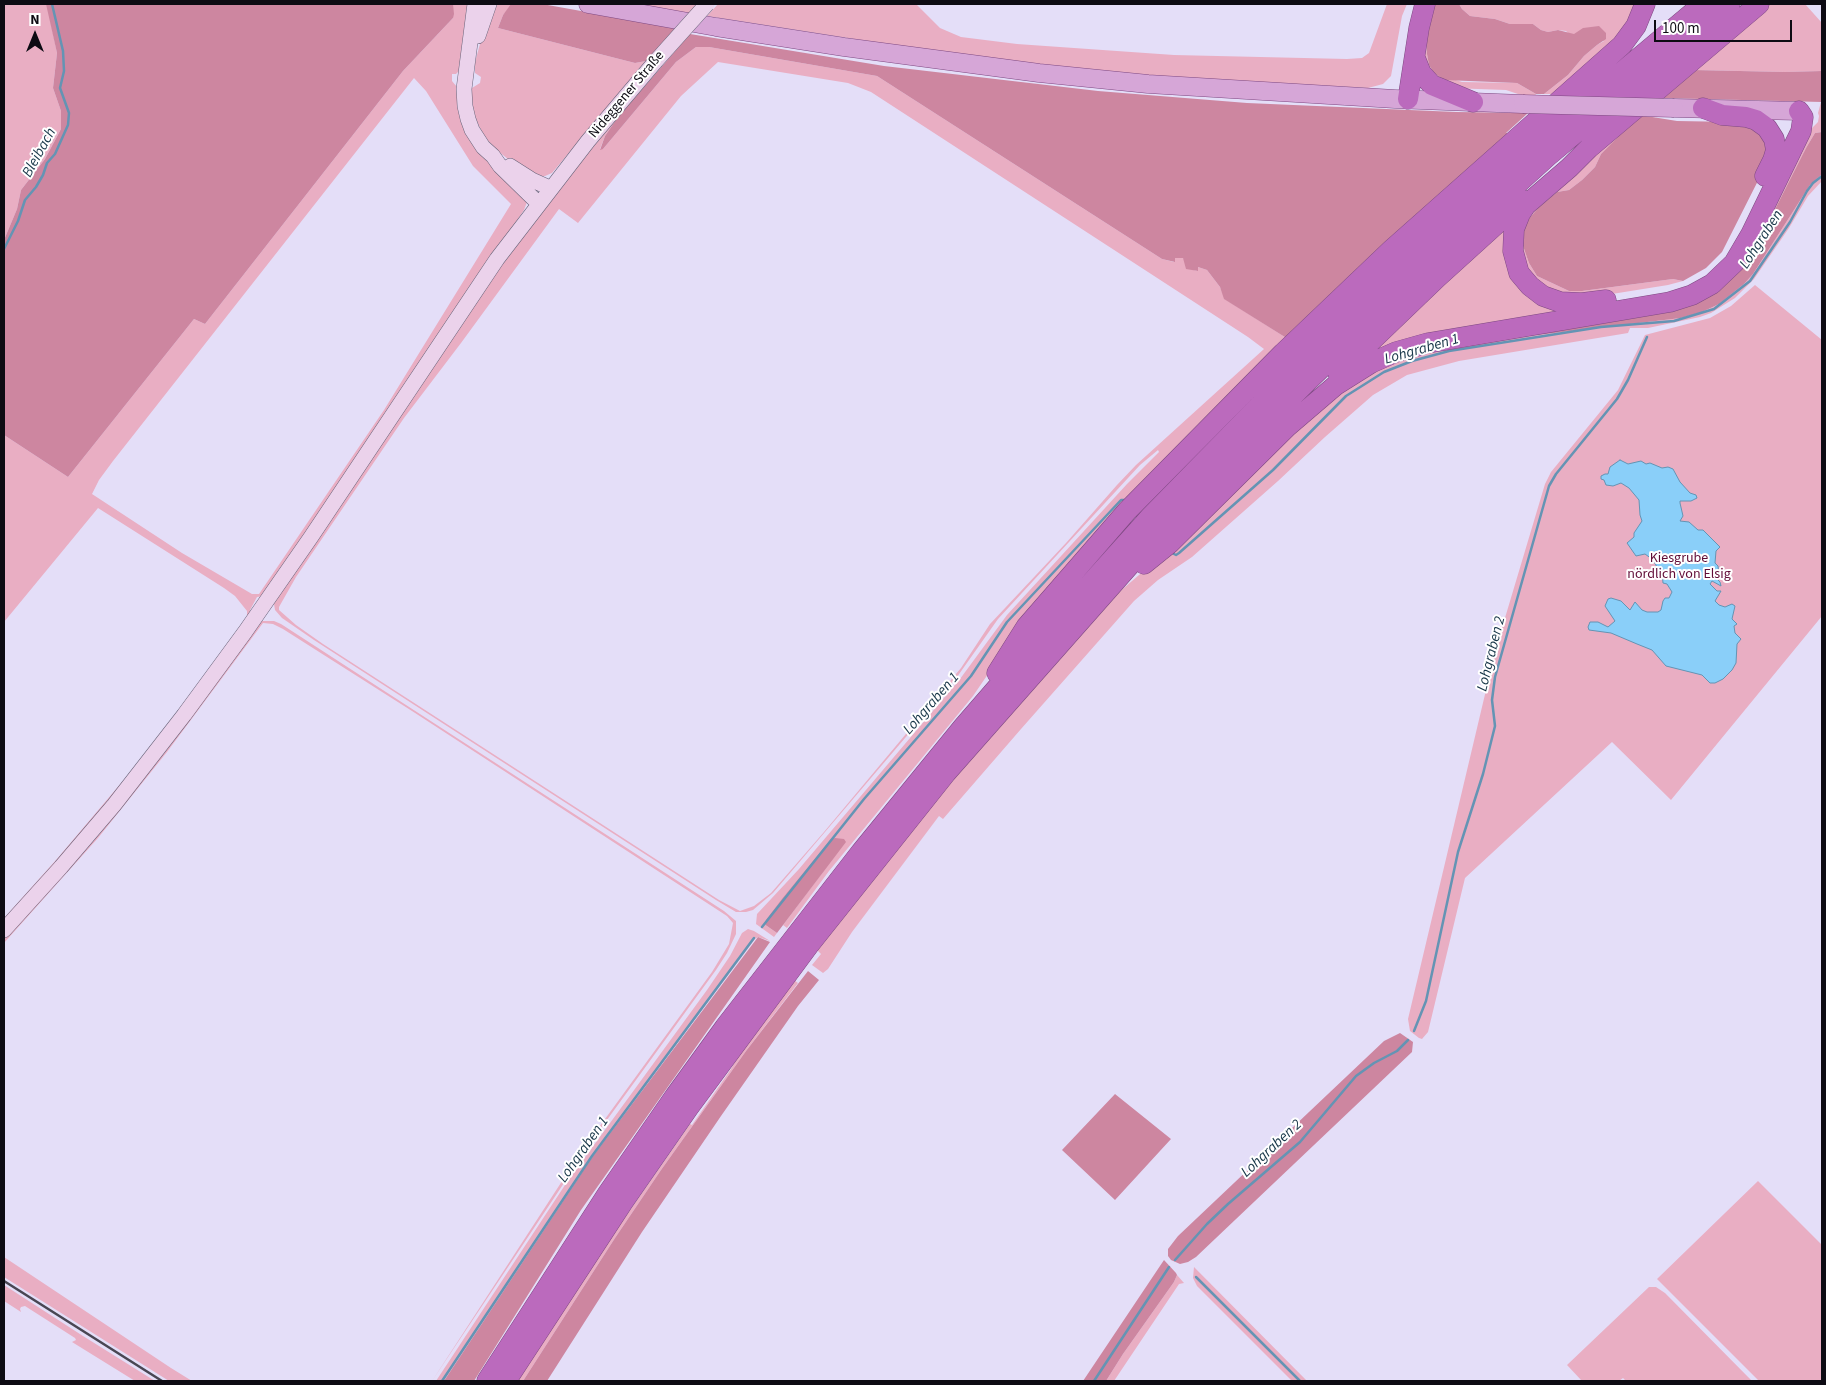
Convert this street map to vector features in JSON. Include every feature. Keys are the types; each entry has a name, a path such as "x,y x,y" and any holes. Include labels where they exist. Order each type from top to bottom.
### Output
{"highway":[{"path":"1402,99 1406,27 1412,4"},
{"path":"1402,99 1415,58 1419,28 1425,4"},
{"path":"963,727 1026,627 1127,512 1283,353 1391,250 1622,45 1636,26 1645,4"},
{"path":"487,1381 608,1193 675,1096 780,969 963,727 1151,516 1298,365 1403,265 1537,143 1703,4"},
{"path":"802,940 946,773 1160,532 1220,468 1414,278 1548,156 1730,4"},
{"path":"1703,108 1722,114 1756,120 1767,128 1774,140 1776,150 1770,168 1729,248 1710,270 1686,284 1594,302 1560,302 1536,292 1524,280 1516,266 1513,251 1514,229 1526,205 1589,148 1759,4"},
{"path":"1415,58 1420,73 1428,82 1473,102"},
{"path":"1100,600 1170,543 1287,427 1325,394 1348,376 1383,357 1404,349 1436,342 1670,302 1703,290 1727,271 1744,246 1801,131 1803,117 1799,111"},
{"path":"1287,427 1301,409 1438,277 1521,202 1566,164 1589,148"},
{"path":"506,1381 623,1202 780,969"}],"main road":[{"path":"475,4 464,89 466,113 483,147 539,204"},
{"path":"469,60 489,4"},
{"path":"588,4 818,43 1022,71 1148,84 1473,102 1799,111"},
{"name":"Nideggener Straße","path":"4,930 114,805 208,684 311,537 497,259 550,188 655,62 708,4"},
{"path":"493,156 532,180 550,188"}],"green space":[{"path":"4,4 47,4 57,53 53,88 61,111 61,129 45,159 21,190 17,209 4,240"},
{"path":"453,4 471,4 462,64 456,74 452,74 452,81 457,87 464,128 473,145 527,202 524,210 265,596 257,597 250,610 251,615 163,736 4,924 4,918 133,769 247,617 247,611 235,596 224,588 98,508 4,622 4,435 68,477 194,319 205,324 403,71 453,18","holes":["414,78 426,91 473,166 511,204 384,410 259,594 252,594 182,553 92,494 99,480 113,461"]},
{"path":"493,4 513,4 503,15 498,28 635,63 646,61 552,173 545,176 540,177 514,164 498,151 485,138 474,116 471,99 472,88 480,83 481,77 475,73 475,62"},
{"path":"631,4 698,4 688,14"},
{"path":"718,4 916,4 940,28 961,37 1017,44 1174,55 1347,59 1362,58 1369,53 1387,4 1407,4 1402,16 1391,76 1383,84 1368,88 1156,77 963,56 707,16"},
{"path":"1459,4 1640,4 1633,23 1555,94 1544,94 1568,75 1584,56 1604,41 1569,34 1566,31 1548,32 1541,30 1533,24 1510,24 1495,19 1470,16"},
{"path":"1768,4 1805,4 1822,23 1822,71 1695,70"},
{"path":"1424,24 1429,65 1434,73 1462,82 1517,83 1536,94 1535,96 1521,95 1506,90 1450,88 1424,71"},
{"path":"696,47 709,47 877,76 1162,259 1174,262 1175,258 1183,258 1194,270 1197,271 1198,267 1207,270 1220,287 1225,299 1288,339 1012,639 973,696 829,871 787,928 783,925 822,873 767,926 777,933 774,937 756,924 757,914 799,869 960,679 1007,615 1127,484 1159,452 1158,450 1140,465 998,619 957,677 773,893 753,910 746,912 736,912 716,900 314,640 282,618 275,610 274,604 274,599 493,277 594,143 663,64 618,117 605,136 600,149 603,149 676,62","holes":["718,62 848,83 871,92 1264,349 1136,465 1117,485 990,624 961,668 771,893 754,906 740,911 719,900 323,644 296,625 279,610 279,607 296,577 404,418 559,209 578,223 681,96"]},
{"path":"1821,102 1822,132 1815,133 1806,148 1749,256 1812,128 1818,122"},
{"path":"1611,137 1619,137 1601,154 1595,167 1582,180 1569,190 1557,192 1539,207 1526,222 1522,243 1529,263 1537,276 1569,291 1673,279 1683,281 1587,298 1555,296 1547,293 1533,283 1518,256 1517,240 1521,223 1528,211 1542,195"},
{"path":"1822,174 1822,181 1808,196 1789,228 1754,279 1735,298 1711,313 1648,328 1630,328 1628,333 1459,361 1407,375 1373,395 1192,557 1158,580 1134,601 943,819 939,816 852,932 828,969 823,973 812,965 821,954 817,950 968,762 1118,593 1160,557 1320,406 1392,359 1504,339 1681,318 1702,312 1719,304 1744,284 1753,274 1810,185"},
{"path":"1513,218 1518,280 1588,307 1665,294 1695,284 1734,255 1688,292 1364,355"},
{"name":"Kiesgrube nördlich von Elsig","path":"1755,285 1822,340 1822,616 1671,800 1612,742 1465,878 1428,1032 1422,1039 1419,1038 1410,1031 1408,1019 1496,648 1545,484 1551,472 1618,390 1645,335 1710,318 1731,306"},
{"path":"258,621 274,621 281,624 724,911 736,921 736,934 716,970 596,1135 432,1381 581,1152 712,972 729,944 733,923 727,916 412,711 283,629 273,624 263,623 167,752 98,838 4,943 4,936"},
{"path":"748,929 770,941 758,937 755,939 593,1156 444,1381 436,1381 567,1182 707,990 730,956 742,933"},
{"path":"794,980 798,983 746,1051 661,1170 523,1381 517,1381 605,1246 690,1124 692,1125 731,1069 739,1054"},
{"path":"1758,1181 1822,1245 1822,1381 1759,1381 1657,1279"},
{"path":"4,1257 192,1381 169,1381 4,1277"},
{"path":"1194,1267 1307,1381 1292,1381 1197,1286 1193,1278"},
{"path":"1177,1275 1184,1283 1179,1284 1114,1381 1106,1381 1174,1282"},
{"path":"4,1285 155,1381 135,1381 72,1342 76,1340 75,1338 25,1306 21,1307 21,1312 4,1301"},
{"path":"1649,1287 1656,1287 1665,1293 1752,1381 1626,1381 1623,1378 1619,1381 1582,1381 1567,1365"}],"shaded area":[{"path":"46,4 453,4 454,14 453,18 403,71 205,324 194,319 68,477 4,435 4,240 17,209 21,190 45,159 61,129 61,111 53,88 57,53"},
{"path":"511,4 542,4 676,28 646,61 635,63 498,28 503,15"},
{"path":"1432,4 1459,4 1470,16 1495,19 1510,24 1533,24 1541,30 1548,32 1558,30 1574,34 1583,28 1599,26 1606,33 1606,39 1584,56 1568,75 1544,94 1536,94 1517,83 1445,80 1434,73 1429,65 1427,54 1426,43"},
{"path":"690,34 884,66 1098,91 1247,103 1456,112 1528,113 1506,133 1513,133 1288,339 1224,299 1220,287 1207,270 1198,267 1198,271 1186,269 1183,258 1175,258 1175,262 1162,259 877,76 709,47 696,47 676,62 603,149 600,150 605,136 618,117"},
{"path":"1694,70 1822,71 1822,102 1661,98"},
{"path":"1640,115 1677,121 1734,122 1762,130 1769,159 1722,252 1706,268 1683,281 1673,279 1569,291 1537,276 1529,263 1522,243 1526,222 1539,207 1557,192 1569,190 1582,180 1595,167 1601,154 1618,137 1616,137"},
{"path":"1822,132 1822,174 1810,185 1753,274 1744,284 1719,304 1702,312 1681,318 1504,339 1681,306 1749,256 1806,148 1815,133"},
{"path":"831,839 844,839 846,842 777,933 765,924 766,920"},
{"path":"758,937 770,942 581,1210 474,1381 444,1381 593,1156"},
{"path":"808,971 819,980 798,1006 642,1232 547,1381 523,1381 661,1170 746,1051"},
{"path":"1400,1033 1413,1042 1412,1052 1196,1257 1180,1264 1171,1260 1168,1256 1168,1249 1178,1236 1384,1041"},
{"path":"1115,1094 1171,1139 1115,1200 1062,1150"},
{"path":"1164,1260 1177,1275 1174,1282 1106,1381 1083,1381"}],"water":[{"path":"1620,460 1628,464 1641,461 1662,468 1668,467 1673,469 1680,482 1697,498 1691,501 1680,501 1683,516 1680,521 1689,522 1698,530 1703,530 1720,547 1716,551 1715,563 1718,566 1719,577 1717,579 1721,586 1712,581 1710,584 1717,591 1721,591 1715,601 1719,605 1725,607 1732,604 1735,606 1732,619 1737,624 1734,626 1735,633 1741,639 1737,644 1736,663 1732,670 1723,679 1715,683 1710,683 1702,675 1666,666 1652,650 1611,633 1589,630 1590,622 1598,622 1608,627 1615,621 1605,606 1608,599 1621,601 1630,610 1635,602 1642,610 1658,612 1661,610 1665,598 1669,598 1672,592 1667,584 1663,583 1662,572 1657,571 1652,559 1645,554 1636,556 1627,543 1634,537 1634,533 1642,521 1639,500 1629,488 1621,483 1613,486 1606,485 1604,480 1601,479 1601,476 1608,474 1610,467"}],"waterway":[{"name":"Bleibach","path":"4,249 18,221 25,200 43,175 47,163 55,154 68,125 69,113 60,88 64,71 63,51 52,4"},
{"name":"Lohgraben 1","path":"1172,553 1176,555 1179,553 1273,470 1346,396 1384,372 1412,361 1449,351 1601,327 1674,321 1714,309 1750,281 1790,222 1807,191 1822,176"},
{"name":"Lohgraben 2","path":"1414,1031 1426,1001 1458,852 1483,774 1495,726 1492,700 1495,677 1549,486 1556,474 1617,399 1628,380 1647,337"},
{"name":"Lohgraben 1","path":"762,927 864,799 971,676 1007,622 1121,500 1124,500"},
{"name":"Lohgraben 1","path":"442,1381 592,1156 754,938"},
{"name":"Lohgraben 2","path":"1175,1260 1207,1224 1228,1204 1300,1142 1356,1076 1374,1063 1397,1051 1408,1040"},
{"name":"Lohgraben 2","path":"1094,1381 1169,1267"},
{"path":"1196,1277 1300,1381"}],"railway":[{"path":"4,1281 162,1381"}],"water label":[{"name":"Lohgraben","path":"1762,240"}]}
